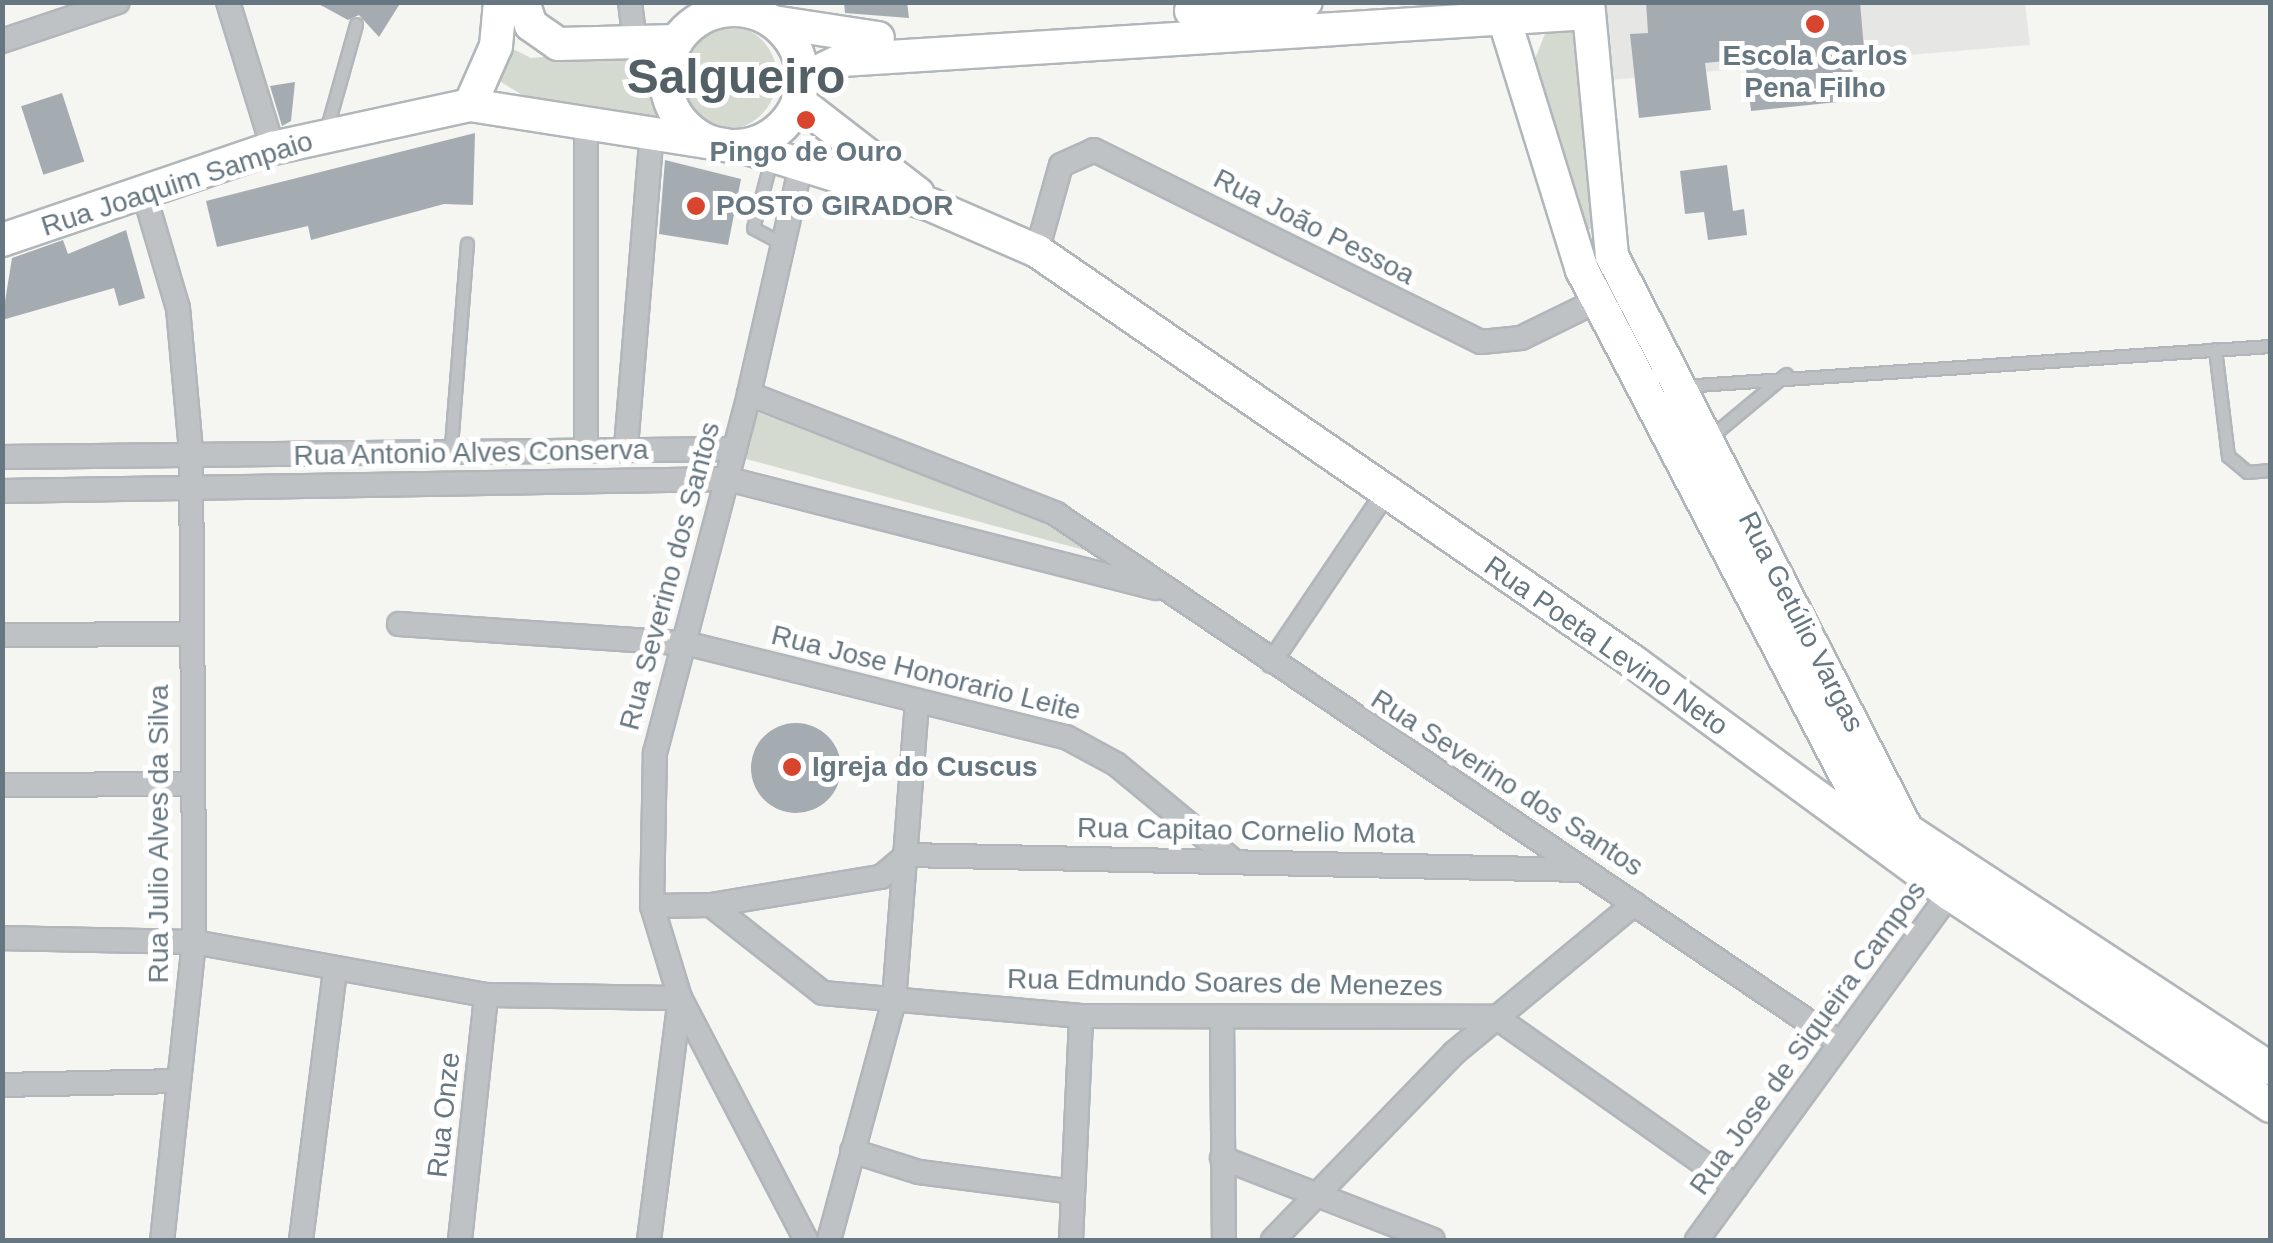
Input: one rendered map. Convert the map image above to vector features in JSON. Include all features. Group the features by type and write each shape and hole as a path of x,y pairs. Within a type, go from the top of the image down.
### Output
{"main road":[{"path":"470,106 496,46 500,2"},
{"path":"524,2 538,34 558,44 677,41"},
{"path":"801,90 842,60 1016,38 1320,10 1501,13 1588,8"},
{"name":"Rua Getúlio Vargas","path":"1588,8 1613,292"},
{"path":"763,12 800,57 801,90 787,122 761,154 702,138 672,106 667,72 677,41 712,14 763,12 856,40 1016,38"},
{"name":"Rua Getúlio Vargas","path":"1501,13 1563,228 1613,292 1666,391 1882,845"},
{"path":"496,46 525,110"},
{"name":"Rua Poeta Levino Neto","path":"801,90 932,204"},
{"name":"Rua Joaquim Sampaio","path":"2,240 273,148 470,106 586,120 761,154"},
{"name":"Rua Poeta Levino Neto","path":"761,154 932,204 1037,252 1882,845 1958,882 2270,1106"},
{"name":"Rua Getúlio Vargas","path":"1693,446 1908,830 1958,882 2270,1068"}],"street":[{"path":"2,42 118,2"},
{"path":"228,2 273,148"},
{"path":"630,2 635,40"},
{"path":"586,120 586,447"},
{"path":"626,448 652,132"},
{"name":"Rua João Pessoa","path":"1037,252 1061,165 1094,150 1471,339 1521,338 1613,292"},
{"path":"749,394 784,244 761,154"},
{"name":"Rua Julio Alves da Silva","path":"143,190 178,308 191,451 189,784 194,942 162,1240"},
{"name":"Rua Severino dos Santos","path":"680,998 652,906 655,753 689,644 749,394 1056,514 1270,663 1837,1041"},
{"path":"2,457 451,446 734,450"},
{"name":"Rua Antonio Alves Conserva","path":"2,491 728,480 1168,590"},
{"path":"1270,663 1385,494"},
{"name":"Rua Jose Honorario Leite","path":"399,624 689,644 1090,746 1230,858"},
{"path":"2,636 189,634"},
{"path":"829,1240 894,1001 917,704"},
{"path":"2,785 189,784"},
{"path":"652,906 711,906 880,876 906,855"},
{"name":"Rua Capitao Cornelio Mota","path":"906,855 1230,858 1585,870"},
{"name":"Rua Jose de Siqueira Campos","path":"1697,1240 1837,1041 1958,882"},
{"path":"1273,1240 1496,1017 1634,904"},
{"name":"Rua Edmundo Soares de Menezes","path":"711,906 824,993 1080,1016 1496,1017"},
{"path":"2,938 194,942 335,972 486,996 680,998"},
{"path":"301,1240 335,972"},
{"name":"Rua Onze","path":"460,1240 486,996"},
{"path":"649,1240 680,998"},
{"path":"680,998 806,1240"},
{"path":"1071,1240 1080,1016"},
{"path":"1496,1017 1736,1186"},
{"path":"1222,1018 1224,1240"},
{"path":"2,1085 179,1082"},
{"path":"852,1152 919,1172 1073,1192"},
{"path":"1222,1158 1433,1240"}],"lane":[{"path":"324,137 356,24"},
{"path":"761,154 753,228 784,244"},
{"path":"451,446 468,244"},
{"path":"1666,391 1786,374 2270,346"},
{"path":"2216,349 2228,456 2247,472 2270,470"},
{"path":"1693,446 1786,374"}],"shaded area":[{"name":"Escola Carlos Pena Filho","path":"1601,3 2025,3 2030,45 1607,80"},
{"path":"724,24 744,28 762,39 773,57 777,77 773,97 762,115 744,126 724,130 704,126 686,115 675,97 671,77 675,57 686,39 704,28"},
{"path":"1566,25 1579,35 1598,222 1589,230 1570,213 1535,59 1548,26"},
{"path":"511,48 531,58 634,49 660,123 529,99 501,82 494,62"},
{"path":"754,411 1053,523 1088,551 746,459"}],"building":[{"path":"315,2 401,2 379,37 359,15 348,20"},
{"path":"844,2 907,2 909,18 845,13"},
{"path":"1646,2 1860,2 1864,49 1850,50 1856,100 1751,111 1745,59 1705,63 1711,110 1639,118 1630,34 1648,33"},
{"path":"295,82 291,121 282,126 270,86"},
{"path":"62,93 84,161 43,175 21,106"},
{"path":"475,133 473,205 444,204 311,240 308,226 217,247 206,201"},
{"name":"POSTO GIRADOR","path":"665,160 741,179 728,245 659,234"},
{"path":"1727,165 1733,211 1744,209 1747,235 1708,240 1704,212 1685,214 1680,171"},
{"path":"126,230 145,298 119,306 114,288 2,320 12,258 63,240 68,254"},
{"path":"796,723 813,726 828,736 838,751 838,785 828,800 813,810 796,813 779,810 764,800 754,785 751,768 754,751 764,736 779,726"}],"place":[{"name":"Escola Carlos Pena Filho","path":"1815,24"},
{"name":"Pingo de Ouro","path":"806,120"},
{"name":"POSTO GIRADOR","path":"696,206"},
{"name":"Igreja do Cuscus","path":"792,767"}],"district":[{"name":"Salgueiro","path":"736,77"}]}
